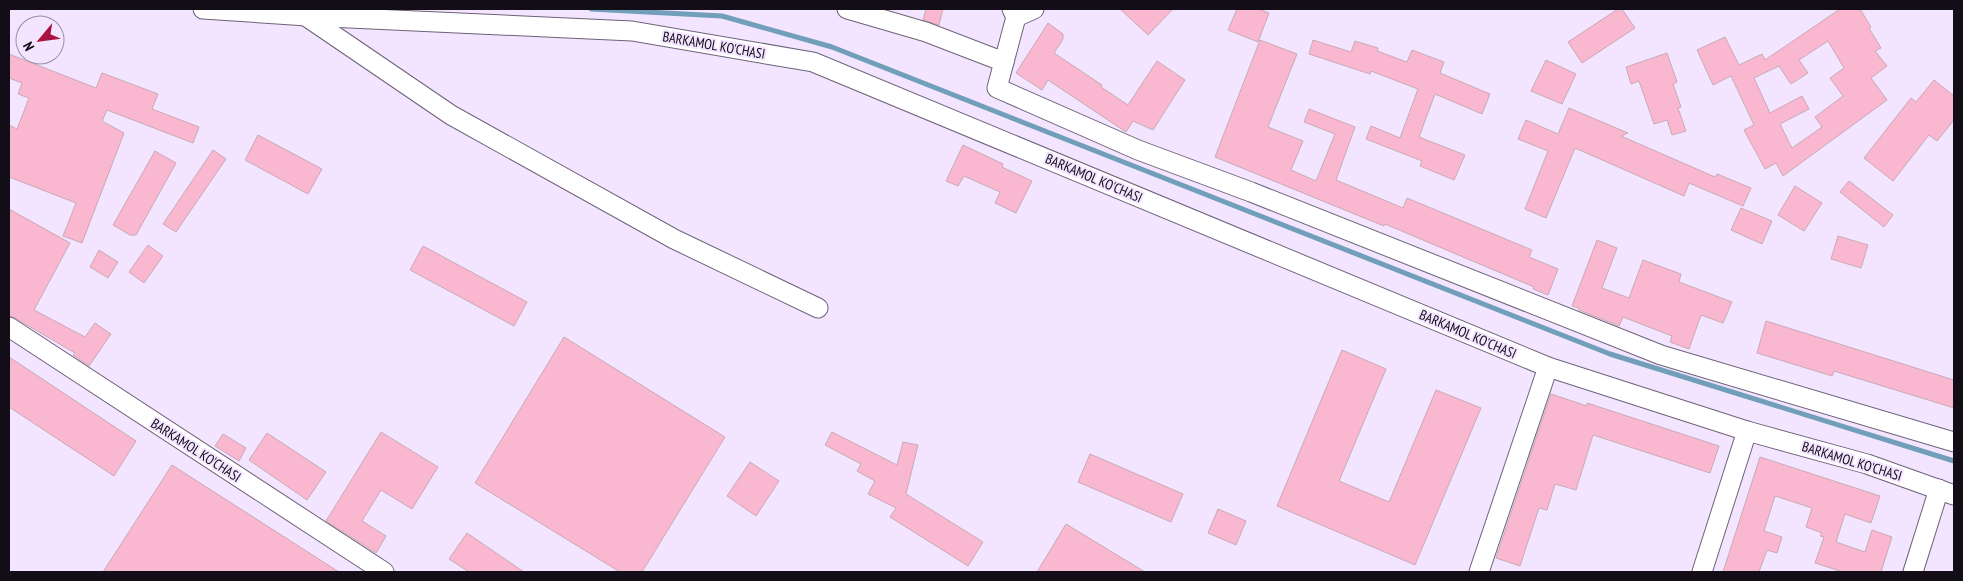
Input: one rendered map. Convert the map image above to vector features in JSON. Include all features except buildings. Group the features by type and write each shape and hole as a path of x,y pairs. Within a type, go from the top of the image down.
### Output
{"street":[{"name":"BARKAMOL KO'CHASI","path":"203,9 307,16 632,31 813,62 1548,367 1746,431 1867,464 1947,492"},
{"path":"847,9 926,32 1004,62"},
{"path":"1034,9 1014,13 997,88 1138,150 1260,195 1661,355 1954,442"},
{"path":"307,16 451,115 674,239 818,308"},
{"name":"BARKAMOL KO'CHASI","path":"9,327 384,572"},
{"path":"1479,572 1548,367"},
{"path":"1702,572 1746,431"},
{"path":"1913,572 1947,492"}],"waterway":[{"path":"591,9 722,16 832,47 1610,354 1954,461"}]}
